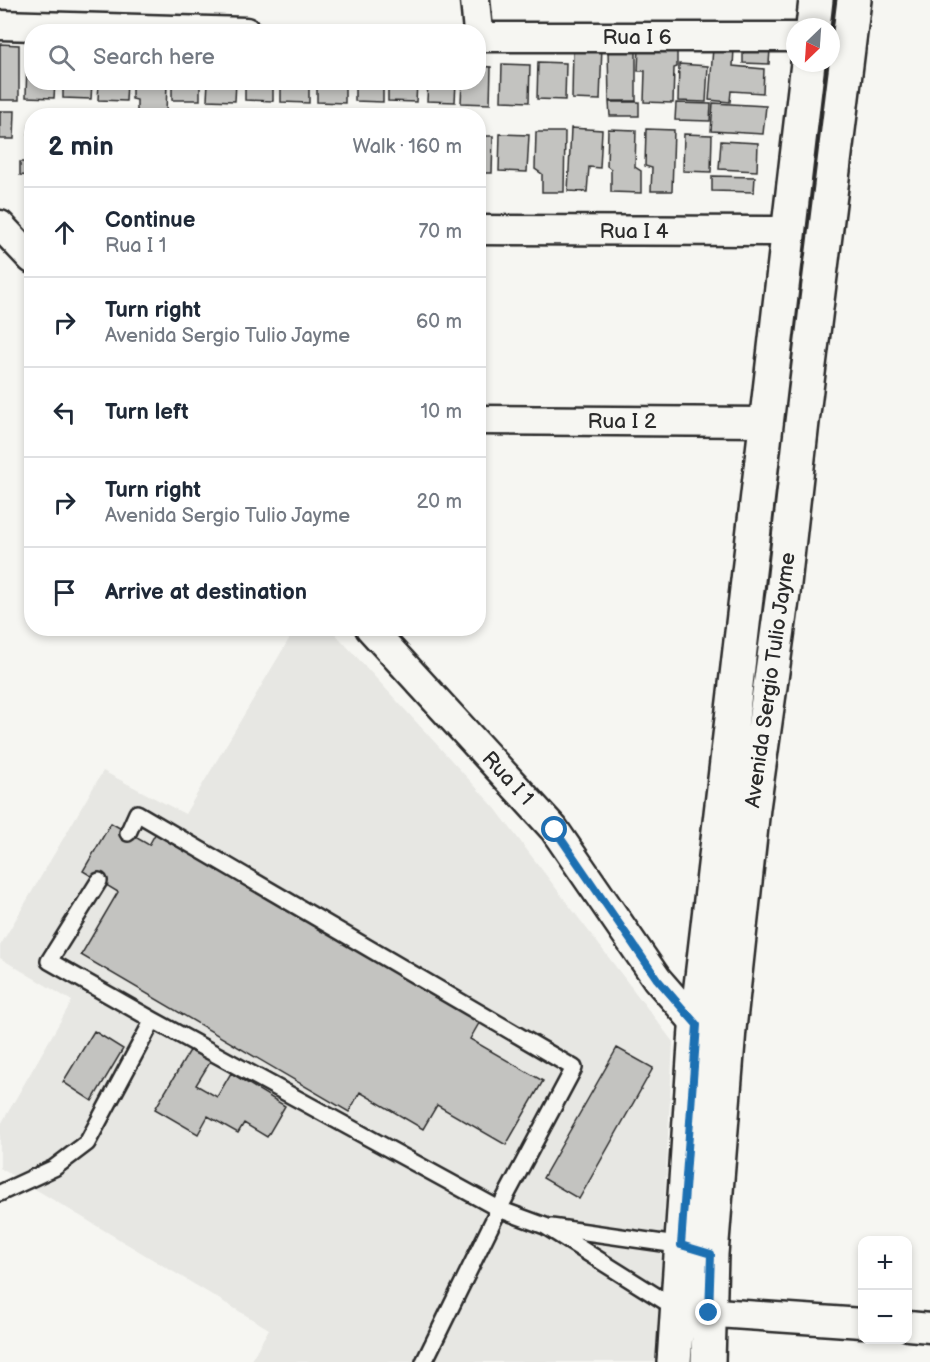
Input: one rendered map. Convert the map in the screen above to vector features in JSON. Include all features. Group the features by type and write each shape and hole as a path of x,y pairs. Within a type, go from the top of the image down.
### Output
{"street":[{"path":"475,0 477,24"},
{"path":"814,18 816,0"},
{"name":"Avenida Sergio Tulio Jayme","path":"674,1362 677,1309 696,1249 729,1029 753,808 783,594 854,0"},
{"path":"0,25 24,26"},
{"name":"Rua I 6","path":"486,35 786,37"},
{"name":"Avenida Sergio Tulio Jayme","path":"708,1362 709,1313 696,1249 697,1025 807,72"},
{"path":"1,226 24,227"},
{"path":"1,226 24,250"},
{"name":"Rua I 4","path":"486,230 789,231"},
{"name":"Rua I 2","path":"486,420 766,422"},
{"name":"Rua I 1","path":"377,636 555,830 657,979 697,1025"},
{"path":"677,1309 858,1323"},
{"path":"912,1326 930,1328"}],"lane":[{"path":"128,833 137,813 574,1068 499,1209 424,1362"},
{"path":"99,881 49,961 499,1209 545,1226 696,1249"},
{"path":"0,1193 54,1168 87,1143 153,1020"},
{"path":"545,1226 677,1309"}],"shaded area":[{"path":"291,636 337,636 495,808 673,1042 656,1362 250,1362 269,1329 0,1168 0,1126 72,1001 0,958 0,946 103,771 185,814"}],"building":[{"path":"0,44 19,45 19,100 0,100"},
{"path":"573,45 602,46 600,100 572,99"},
{"path":"639,45 677,46 673,103 644,102 645,71 638,71"},
{"path":"608,47 636,47 636,101 609,101"},
{"path":"713,48 734,49 733,66 764,69 763,93 731,91 730,102 709,100"},
{"path":"743,48 770,49 769,64 743,63"},
{"path":"538,62 566,63 565,100 537,99"},
{"path":"502,64 530,65 529,102 501,101"},
{"path":"679,64 708,66 706,102 678,101"},
{"path":"486,67 491,67 490,104 461,103 462,90 486,90"},
{"path":"26,90 54,90 54,98 26,97"},
{"path":"63,90 92,90 91,99 63,98"},
{"path":"99,90 127,90 126,101 98,100"},
{"path":"132,90 167,90 166,108 137,108 137,100 132,99"},
{"path":"172,90 200,90 200,100 172,100"},
{"path":"208,90 236,90 235,101 207,100"},
{"path":"245,90 273,90 273,101 245,100"},
{"path":"281,90 309,90 309,103 281,102"},
{"path":"317,90 345,90 345,103 317,102"},
{"path":"355,90 383,90 383,102 355,101"},
{"path":"388,90 417,90 416,102 388,101"},
{"path":"428,90 456,90 455,102 427,101"},
{"path":"609,102 639,102 639,116 610,116"},
{"path":"676,103 711,104 710,121 675,120"},
{"path":"713,103 766,106 763,134 711,131"},
{"path":"0,111 15,111 14,139 0,139"},
{"path":"571,128 602,130 600,168 589,167 587,192 568,191"},
{"path":"608,129 636,130 635,167 641,171 641,193 611,192 611,169 607,166"},
{"path":"646,129 674,130 672,191 651,191 652,168 645,166"},
{"path":"536,132 565,132 564,192 542,192 542,174 535,169"},
{"path":"500,134 529,135 527,172 499,171"},
{"path":"684,134 712,135 711,172 683,171"},
{"path":"486,136 493,136 492,173 486,173"},
{"path":"721,141 758,143 757,171 719,169"},
{"path":"20,162 24,162 24,175 20,175"},
{"path":"712,176 755,177 754,192 712,191"},
{"path":"111,823 149,845 158,829 482,1018 470,1039 543,1081 506,1145 437,1105 423,1129 360,1092 349,1112 81,955 118,892 83,871"},
{"path":"94,1031 123,1049 92,1101 63,1082"},
{"path":"192,1047 212,1059 196,1085 217,1097 231,1073 285,1106 267,1137 244,1123 238,1133 208,1116 198,1134 155,1109"},
{"path":"617,1048 653,1068 579,1199 543,1178"}],"route":[{"path":"555,830 657,979 697,1025 681,1245 711,1254 709,1313"}]}
